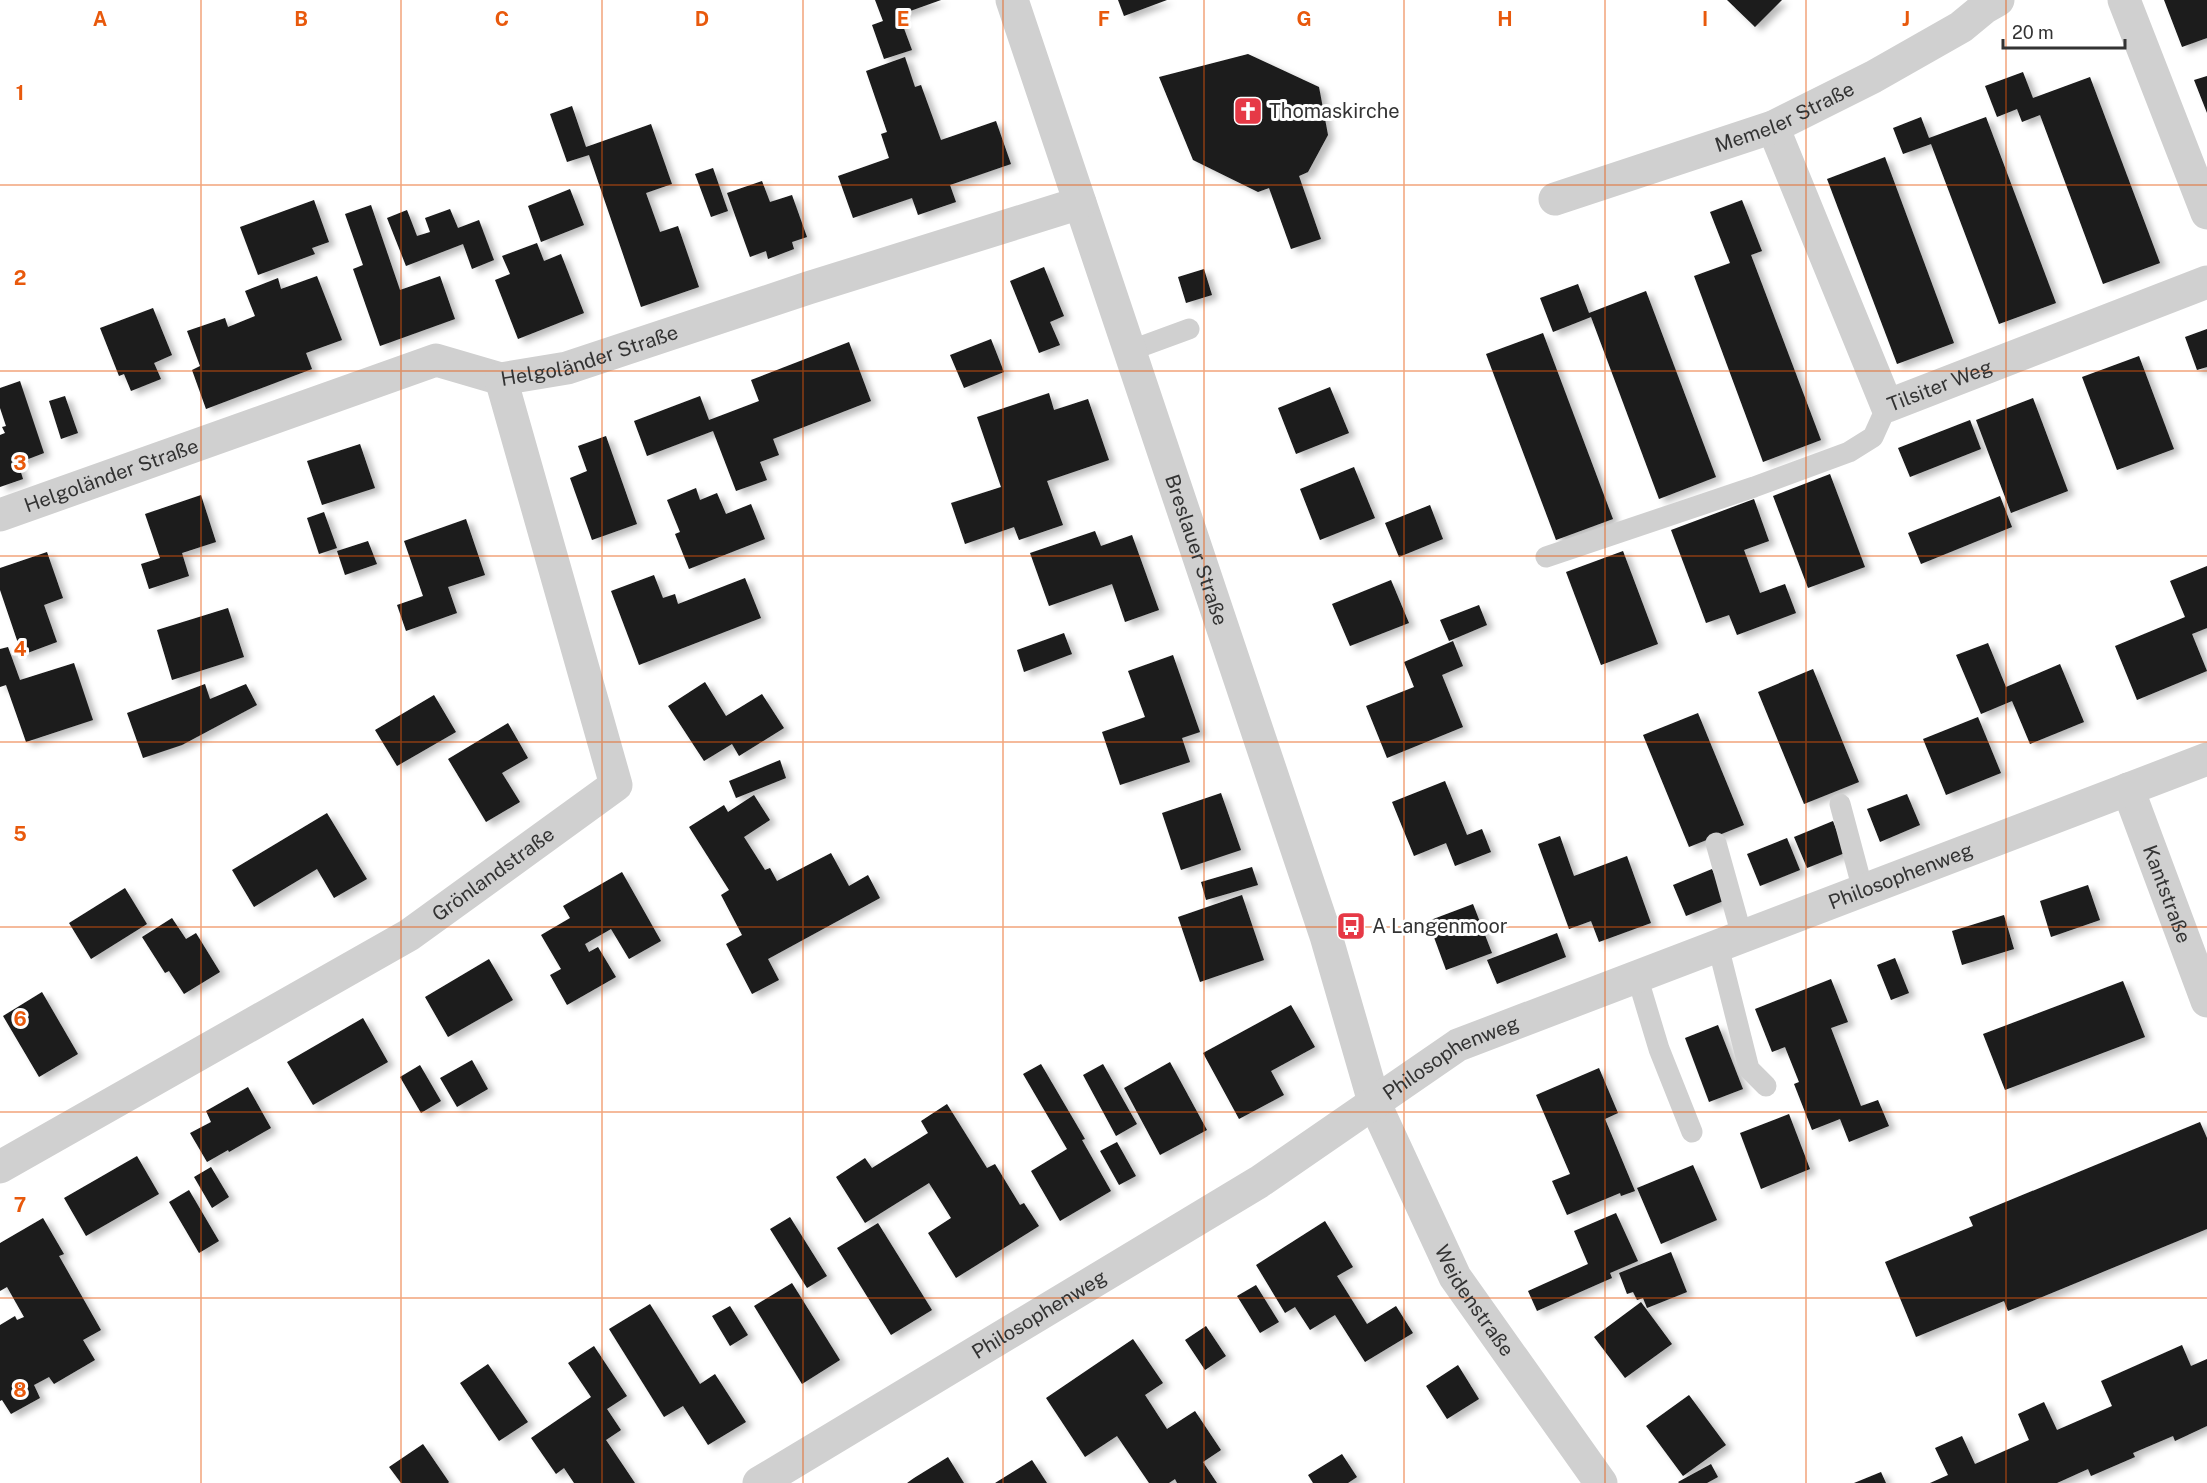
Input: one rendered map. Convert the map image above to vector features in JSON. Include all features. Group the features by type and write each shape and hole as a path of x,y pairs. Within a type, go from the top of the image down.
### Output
{"street":[{"name":"Breslauer Straße","path":"1012,0 1326,936 1374,1102"},
{"name":"Memeler Straße","path":"1555,199 1773,127 1961,27 1998,0"},
{"path":"2124,0 2207,213"},
{"name":"Tilsiter Weg","path":"1773,127 1887,406 2207,282"},
{"name":"Helgoländer Straße","path":"0,514 436,360 501,379 567,368 808,288 1080,203"},
{"name":"Grönlandstraße","path":"0,1167 409,935 616,785 501,379"},
{"name":"Philosophenweg","path":"759,1483 1259,1182 1458,1045 2207,759"},
{"name":"Kantstraße","path":"2128,789 2207,1001"},
{"name":"Weidenstraße","path":"1374,1102 1455,1277 1601,1483"}],"lane":[{"path":"1129,351 1189,329"},
{"path":"1546,557 1754,488 1849,452 1873,437 1887,406"},
{"path":"1840,804 1863,890"},
{"path":"1716,843 1749,1069 1766,1086"},
{"path":"1637,976 1659,1048 1692,1132"}],"building":[{"path":"875,0 941,0 899,15 912,50 884,59 872,25 883,21"},
{"path":"1118,0 1167,0 1124,16"},
{"path":"1727,0 1782,0 1755,27"},
{"path":"2164,0 2207,0 2207,38 2182,47"},
{"name":"Thomaskirche","path":"1248,54 1319,87 1328,135 1308,172 1299,176 1321,239 1291,249 1269,188 1258,192 1193,160 1159,77"},
{"path":"905,57 915,87 921,85 941,140 996,121 1011,164 950,185 956,202 918,215 912,198 853,218 838,176 889,158 881,134 887,132 866,71"},
{"path":"2023,72 2033,98 2090,77 2160,263 2103,284 2040,115 2022,122 2017,109 1997,117 1985,86"},
{"path":"2207,76 2207,113 2194,80"},
{"path":"572,106 586,147 651,124 672,184 646,193 660,232 678,226 699,287 641,307 589,155 567,162 550,114"},
{"path":"1921,117 1929,138 1986,117 2056,303 1999,324 1931,144 1903,154 1893,128"},
{"path":"1885,157 1954,343 1897,364 1827,179"},
{"path":"713,168 728,211 711,217 695,174"},
{"path":"762,181 770,202 792,195 807,237 792,242 794,249 768,259 766,251 750,257 727,193"},
{"path":"570,189 584,225 541,242 528,206"},
{"path":"314,200 329,242 312,248 315,254 258,275 240,227"},
{"path":"1742,200 1762,251 1751,255 1821,440 1763,462 1694,276 1730,263 1710,212"},
{"path":"371,205 400,290 440,276 455,319 380,346 353,269 363,265 345,214"},
{"path":"450,209 458,228 479,220 494,260 472,269 463,244 406,266 387,218 407,210 417,236 430,232 425,218"},
{"path":"537,243 544,261 561,254 584,313 518,339 495,280 510,274 502,256"},
{"path":"1044,267 1064,316 1050,322 1060,345 1039,353 1010,281"},
{"path":"1204,269 1212,295 1186,303 1178,277"},
{"path":"317,276 342,340 306,353 312,369 206,409 192,370 200,366 187,331 225,318 228,327 255,316 245,291 278,278 281,289"},
{"path":"1578,284 1589,313 1646,291 1716,477 1659,499 1591,317 1553,332 1540,298"},
{"path":"153,308 172,355 154,363 161,379 131,391 124,374 119,376 100,328"},
{"path":"2207,329 2207,367 2197,370 2185,337"},
{"path":"1543,333 1613,519 1556,540 1486,354"},
{"path":"991,339 1004,372 964,388 950,355"},
{"path":"849,342 871,401 773,439 779,455 760,462 767,480 736,491 713,431 647,456 634,421 700,396 709,420 759,401 751,380"},
{"path":"2139,356 2174,449 2117,470 2082,377"},
{"path":"20,381 44,453 18,463 23,479 0,487 0,435 5,433 2,427 6,426 0,408 0,388"},
{"path":"1330,387 1349,433 1296,454 1278,408"},
{"path":"1049,393 1054,410 1088,399 1109,460 1047,481 1063,525 1019,540 1014,527 965,544 951,503 1001,487 977,417"},
{"path":"65,396 78,433 61,439 49,401"},
{"path":"2033,398 2068,491 2011,513 1976,420"},
{"path":"1970,420 1981,449 1910,477 1898,448"},
{"path":"606,436 637,524 592,540 570,478 587,471 578,446"},
{"path":"360,444 375,488 322,505 307,461"},
{"path":"1354,467 1375,518 1320,540 1300,489"},
{"path":"1830,474 1865,567 1808,588 1773,496"},
{"path":"696,488 700,500 717,493 726,514 751,504 765,539 689,569 675,534 680,532 667,500"},
{"path":"201,495 216,542 182,553 189,576 149,589 141,564 160,558 145,514"},
{"path":"2000,496 2012,527 1921,564 1908,533"},
{"path":"1754,499 1769,541 1744,550 1760,593 1785,584 1796,613 1737,635 1729,615 1706,623 1671,530"},
{"path":"1430,505 1443,539 1399,557 1385,523"},
{"path":"324,512 337,548 319,554 307,518"},
{"path":"466,519 485,575 448,587 457,613 406,631 397,605 423,596 404,541"},
{"path":"1095,531 1101,546 1132,535 1159,610 1125,622 1112,584 1049,606 1030,553"},
{"path":"368,541 377,564 345,575 337,551"},
{"path":"1623,551 1658,644 1601,665 1566,572"},
{"path":"47,552 63,598 44,605 57,642 22,655 0,590 0,568"},
{"path":"2207,566 2207,628 2192,634 2207,671 2137,700 2115,646 2185,617 2170,581"},
{"path":"654,575 663,598 675,594 678,604 745,578 761,618 639,665 611,591"},
{"path":"1391,580 1409,623 1350,646 1332,604"},
{"path":"1479,605 1487,625 1449,641 1440,620"},
{"path":"228,608 244,657 172,680 157,630"},
{"path":"1064,633 1072,654 1024,672 1017,650"},
{"path":"1453,641 1463,666 1442,675 1463,727 1387,758 1366,706 1414,687 1404,662"},
{"path":"1988,643 2006,687 2060,664 2084,722 2030,744 2012,701 1981,714 1956,655"},
{"path":"8,647 20,680 74,663 93,720 26,742 6,685 0,687 0,649"},
{"path":"1173,655 1200,732 1182,738 1190,762 1120,785 1102,732 1145,717 1128,671"},
{"path":"1813,669 1859,782 1804,804 1758,692"},
{"path":"705,682 726,716 762,694 784,728 739,756 732,744 704,761 668,706"},
{"path":"205,684 210,699 246,684 257,705 182,745 143,758 127,713"},
{"path":"434,695 456,732 397,766 375,730"},
{"path":"1698,713 1744,825 1689,847 1643,735"},
{"path":"1978,717 2001,773 1946,795 1923,739"},
{"path":"508,723 528,758 502,773 520,802 486,822 448,759"},
{"path":"780,760 786,778 736,798 729,781"},
{"path":"1445,781 1467,835 1482,829 1491,852 1455,866 1446,843 1414,856 1392,802"},
{"path":"1221,793 1241,850 1181,870 1162,813"},
{"path":"1907,794 1920,825 1880,842 1867,809"},
{"path":"754,795 770,820 744,837 765,870 770,868 777,881 831,853 849,886 868,875 880,898 768,959 779,980 752,994 726,944 742,935 721,895 729,890 689,827 724,805 728,812"},
{"path":"327,813 367,879 334,898 317,869 254,907 232,870"},
{"path":"1833,821 1845,853 1807,868 1794,837"},
{"path":"1560,836 1574,876 1627,856 1651,923 1599,942 1591,921 1569,929 1538,844"},
{"path":"1787,838 1800,870 1760,886 1747,854"},
{"path":"1252,867 1258,885 1206,900 1201,882"},
{"path":"1712,869 1726,900 1686,916 1673,885"},
{"path":"622,872 661,941 629,959 611,929 585,944 589,952 598,947 616,977 567,1005 550,975 561,969 541,935 570,918 563,906"},
{"path":"2088,885 2100,920 2051,937 2040,901"},
{"path":"125,888 147,924 91,959 69,923"},
{"path":"1242,895 1264,960 1200,982 1178,917"},
{"path":"1473,904 1492,953 1446,970 1428,921"},
{"path":"2004,915 2014,949 1962,965 1952,931"},
{"path":"172,918 186,939 196,933 220,972 184,994 169,971 165,973 142,937"},
{"path":"1557,933 1566,957 1497,984 1487,960"},
{"path":"1895,958 1909,993 1891,1000 1877,965"},
{"path":"489,959 513,1000 448,1037 425,997"},
{"path":"1831,979 1848,1022 1831,1028 1861,1106 1878,1100 1889,1126 1849,1142 1840,1119 1812,1130 1794,1084 1799,1082 1785,1047 1772,1052 1755,1009"},
{"path":"2123,981 2145,1037 2005,1090 1983,1034"},
{"path":"42,992 78,1054 39,1077 3,1016"},
{"path":"1291,1005 1315,1047 1271,1071 1284,1095 1239,1119 1203,1053"},
{"path":"363,1018 388,1062 313,1105 287,1062"},
{"path":"1718,1025 1743,1089 1709,1102 1685,1038"},
{"path":"472,1060 488,1089 457,1107 440,1078"},
{"path":"1170,1062 1207,1130 1160,1155 1124,1088"},
{"path":"1041,1064 1085,1139 1082,1140 1111,1191 1060,1221 1031,1171 1067,1149 1023,1074"},
{"path":"1103,1064 1137,1124 1116,1136 1083,1075"},
{"path":"420,1065 441,1101 421,1113 400,1077"},
{"path":"1599,1068 1618,1113 1605,1119 1635,1191 1621,1196 1620,1193 1567,1215 1552,1181 1570,1174 1536,1095"},
{"path":"248,1087 271,1128 207,1162 190,1133 211,1122 206,1111"},
{"path":"947,1104 987,1168 995,1164 1020,1205 1024,1203 1039,1226 956,1278 928,1233 951,1218 929,1183 865,1223 836,1177 865,1158 872,1168 928,1133 921,1121"},
{"path":"1789,1114 1810,1169 1761,1189 1740,1133"},
{"path":"2200,1122 2207,1138 2207,1229 2008,1311 2004,1301 1916,1337 1885,1262 1973,1226 1969,1217"},
{"path":"1117,1142 1136,1176 1119,1185 1100,1151"},
{"path":"137,1156 159,1194 86,1236 64,1198"},
{"path":"1693,1165 1717,1220 1661,1244 1637,1188"},
{"path":"211,1167 229,1197 212,1208 194,1177"},
{"path":"189,1190 219,1241 199,1253 169,1202"},
{"path":"1616,1213 1638,1261 1610,1273 1612,1278 1537,1311 1528,1291 1588,1264 1574,1231"},
{"path":"790,1217 827,1276 807,1288 770,1229"},
{"path":"43,1218 64,1254 59,1256 101,1330 83,1340 95,1360 54,1384 49,1377 34,1385 40,1398 11,1414 2,1400 0,1401 0,1325 15,1316 17,1320 24,1317 7,1287 0,1291 0,1243"},
{"path":"1325,1221 1353,1267 1337,1276 1367,1324 1396,1306 1413,1333 1365,1362 1335,1315 1310,1330 1295,1307 1285,1313 1256,1265"},
{"path":"878,1223 932,1310 891,1335 837,1248"},
{"path":"1671,1252 1687,1292 1647,1308 1643,1298 1637,1300 1633,1292 1627,1294 1619,1273"},
{"path":"792,1283 840,1360 802,1384 754,1306"},
{"path":"1256,1285 1279,1322 1260,1333 1237,1296"},
{"path":"1641,1302 1672,1344 1625,1378 1594,1337"},
{"path":"650,1304 700,1384 715,1374 746,1422 708,1445 683,1406 664,1417 609,1329"},
{"path":"730,1306 748,1335 730,1346 712,1316"},
{"path":"1206,1326 1226,1356 1205,1370 1185,1340"},
{"path":"1133,1339 1163,1383 1145,1395 1167,1429 1195,1411 1221,1450 1203,1462 1217,1483 1177,1483 1175,1479 1169,1483 1149,1483 1117,1436 1085,1457 1046,1398"},
{"path":"2182,1345 2191,1366 2207,1359 2207,1426 2175,1441 2173,1436 2133,1453 2135,1457 2091,1476 2088,1469 2057,1483 1930,1483 1948,1475 1935,1448 1962,1436 1975,1464 2029,1440 2018,1414 2044,1402 2057,1430 2112,1406 2101,1381"},
{"path":"594,1346 627,1396 607,1409 621,1430 606,1440 635,1483 574,1483 564,1468 556,1474 531,1438 591,1397 568,1363"},
{"path":"488,1364 528,1422 499,1441 460,1383"},
{"path":"1458,1365 1479,1399 1447,1419 1426,1386"},
{"path":"1689,1395 1726,1445 1683,1476 1646,1426"},
{"path":"423,1444 448,1483 401,1483 389,1467"},
{"path":"1342,1454 1357,1477 1348,1483 1313,1483 1308,1475"},
{"path":"948,1457 964,1483 907,1483 914,1478"},
{"path":"1032,1460 1047,1483 995,1483"},
{"path":"1711,1464 1718,1477 1707,1483 1678,1482"},
{"path":"1881,1472 1886,1483 1854,1483"}],"place":[{"name":"Thomaskirche","path":"1248,111"},
{"name":"A Langenmoor","path":"1351,926"}]}
